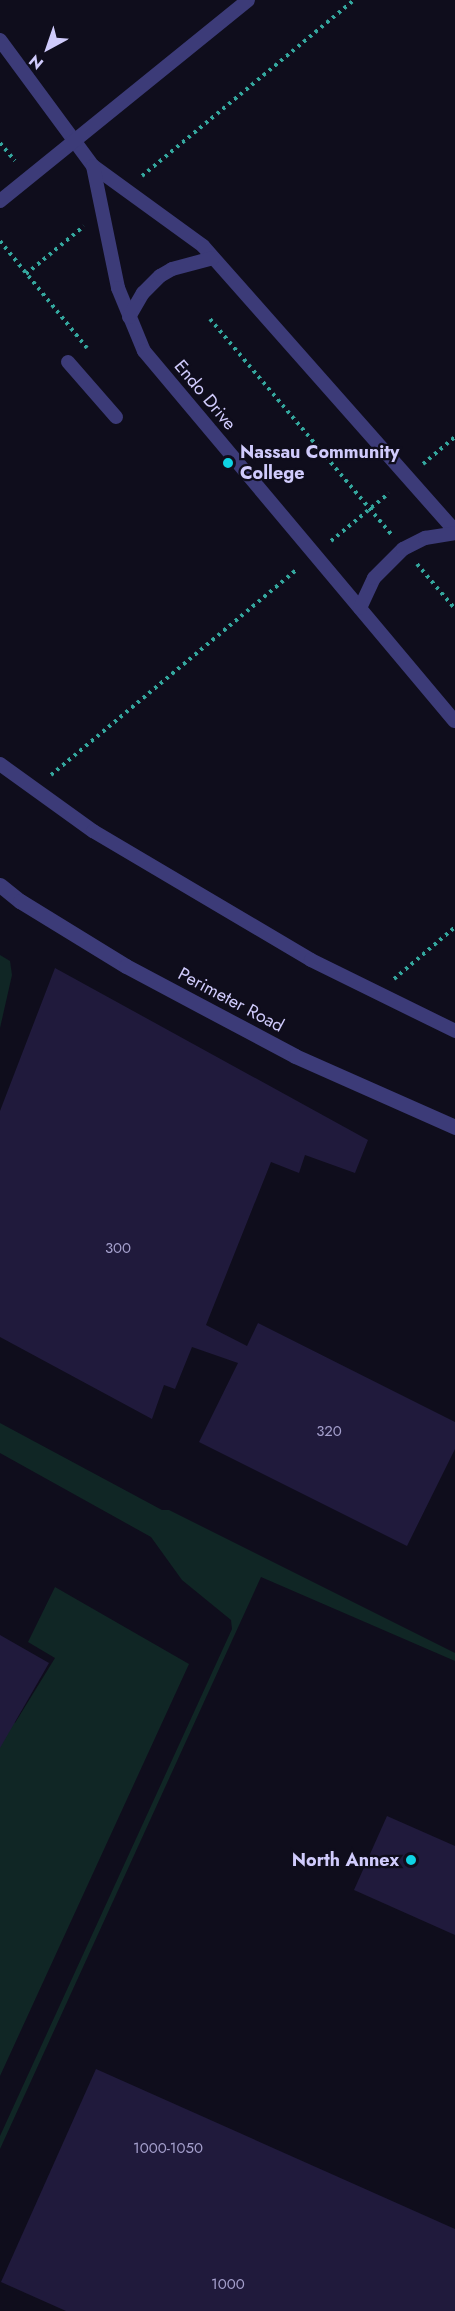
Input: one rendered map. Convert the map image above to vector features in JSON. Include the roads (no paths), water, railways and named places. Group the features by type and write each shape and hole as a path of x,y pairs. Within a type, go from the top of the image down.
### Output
{"street":[{"name":"Perimeter Road","path":"0,885 20,901 126,966 295,1056 455,1127"}],"lane":[{"path":"0,201 248,0"},
{"name":"Endo Drive","path":"2,46 93,166 203,246 455,532"},
{"name":"Endo Drive","path":"93,166 118,288 144,351 455,721"},
{"path":"129,317 143,293 159,276 172,269 213,258"},
{"path":"68,362 116,417"},
{"path":"360,608 374,578 403,549 425,538 455,532"},
{"path":"0,764 93,831 312,960 455,1031"}],"place":[{"name":"Nassau Community College","path":"228,463"},
{"name":"North Annex","path":"411,1860"}]}
